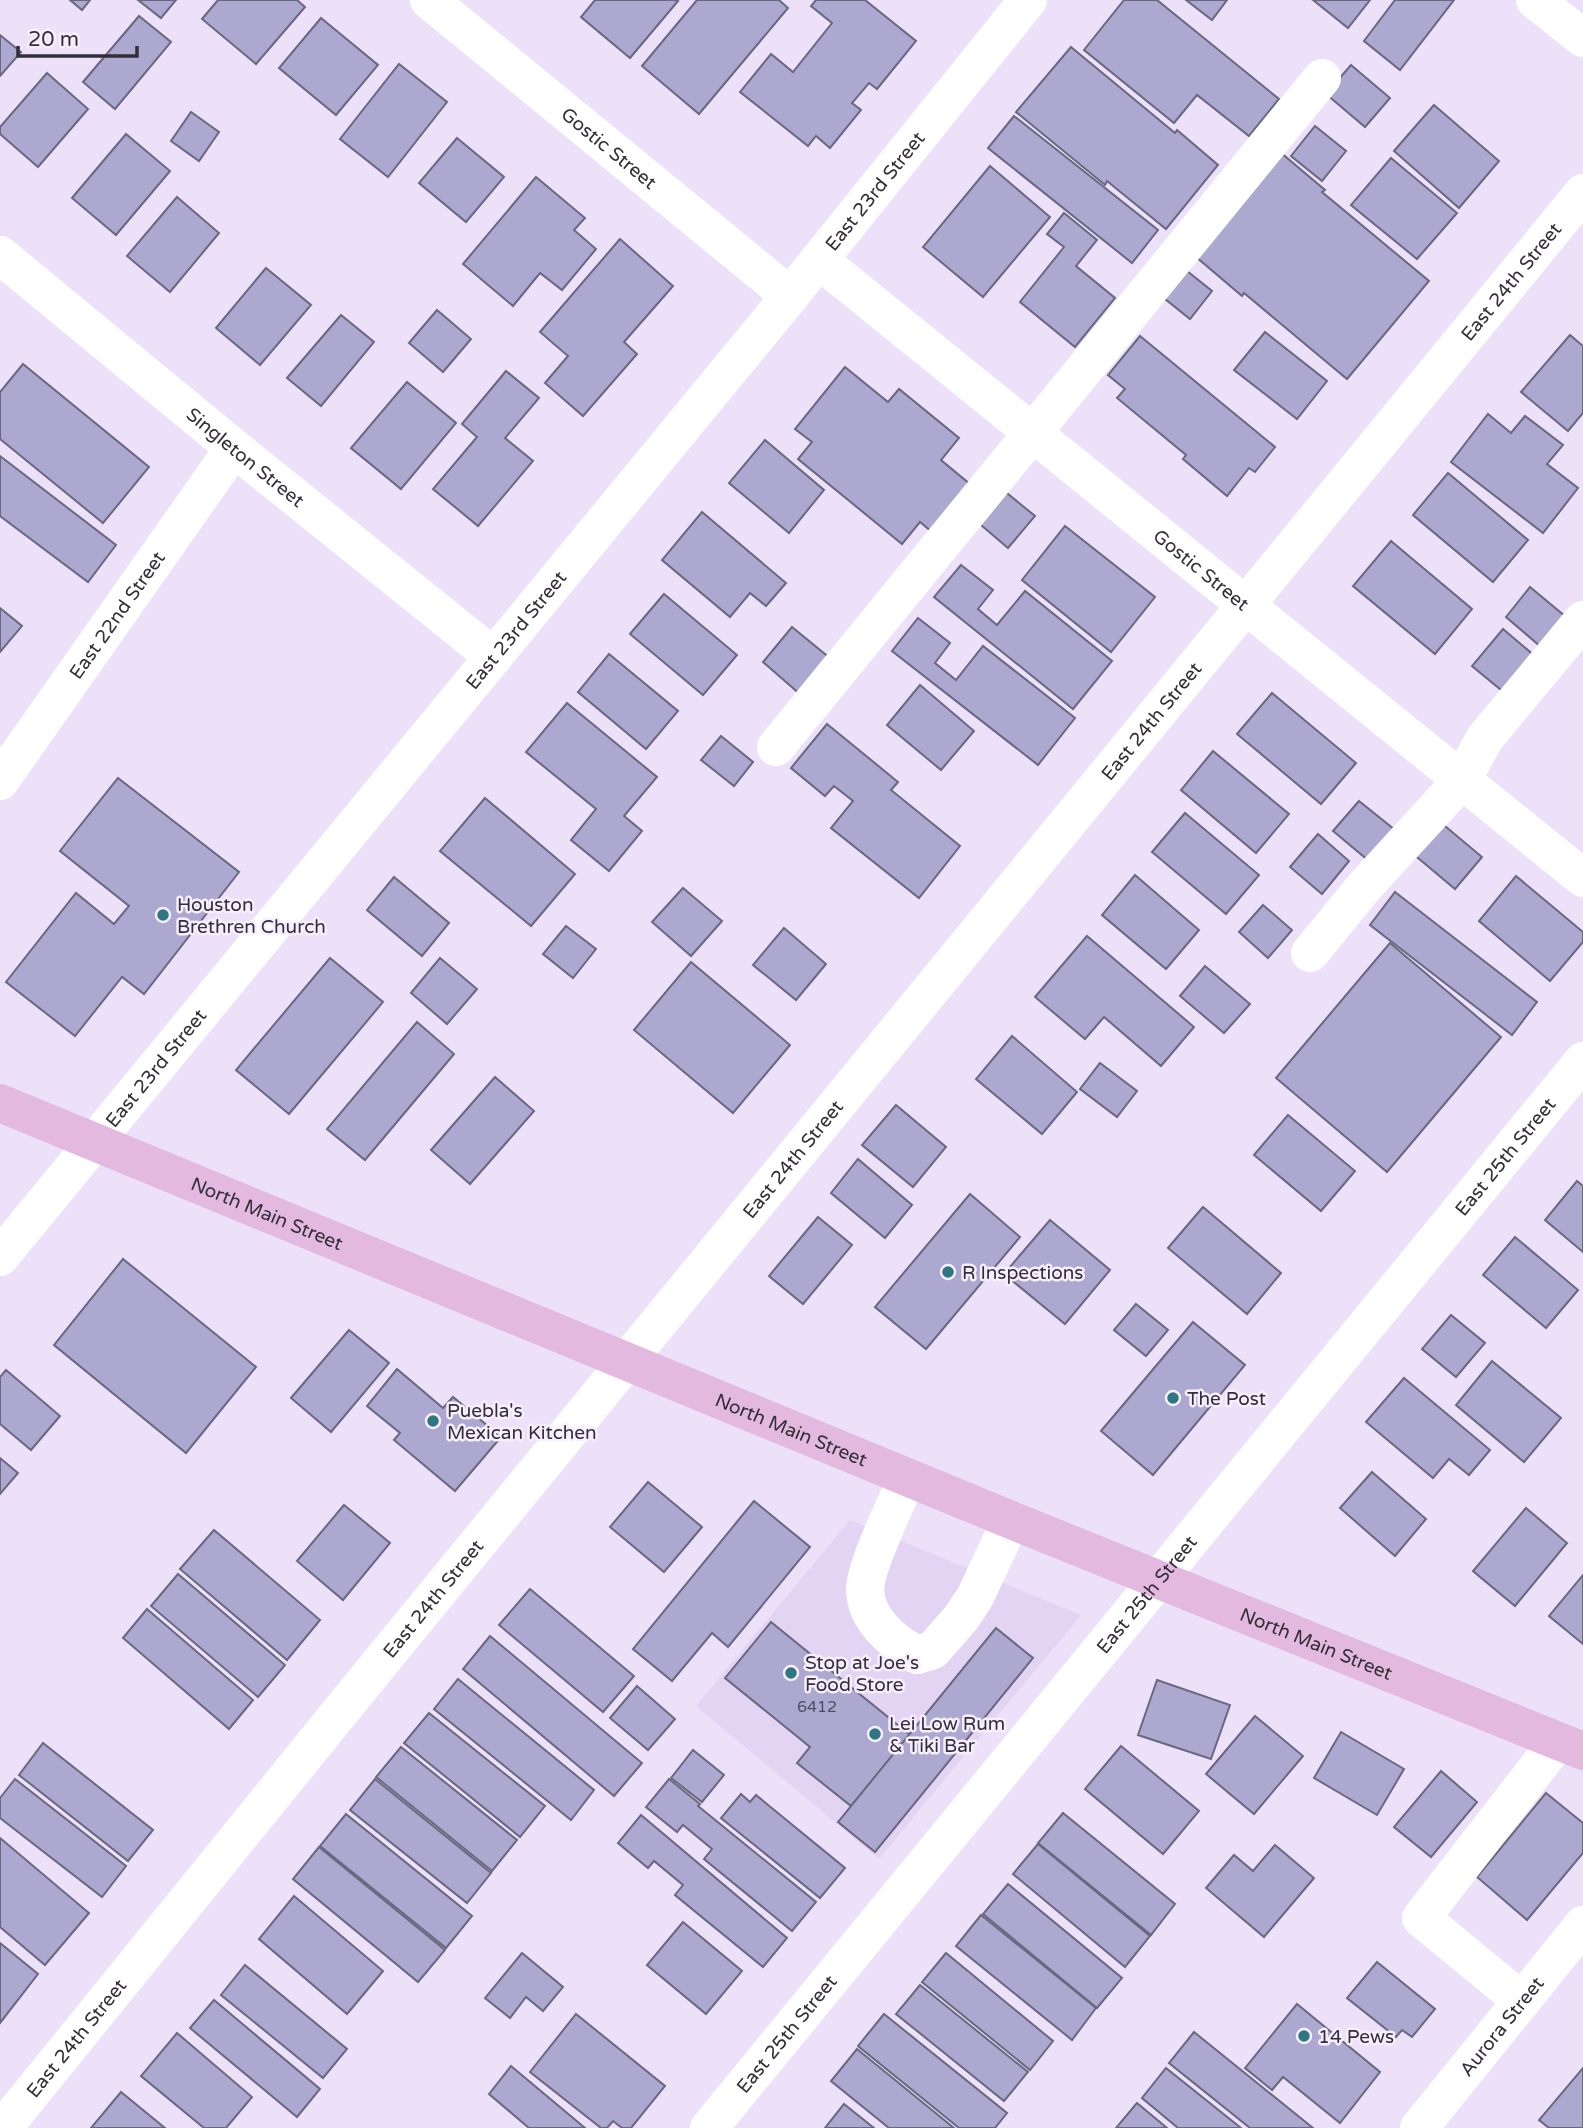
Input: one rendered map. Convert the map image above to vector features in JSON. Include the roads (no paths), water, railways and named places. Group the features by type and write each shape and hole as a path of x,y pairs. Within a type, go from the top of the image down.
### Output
{"main road":[{"name":"North Main Street","path":"0,1103 907,1478 1571,1746"}],"street":[{"name":"Gostic Street","path":"429,0 790,296"},
{"name":"East 23rd Street","path":"0,1257 790,296 1028,0"},
{"path":"1535,0 1583,38"},
{"path":"776,747 1322,78"},
{"name":"East 24th Street","path":"3,2128 626,1362 1583,194"},
{"name":"Singleton Street","path":"0,255 494,657"},
{"name":"Gostic Street","path":"819,260 1583,878"},
{"name":"East 22nd Street","path":"0,781 234,448"},
{"path":"1310,953 1364,887 1462,779 1485,738 1583,620"},
{"name":"East 25th Street","path":"709,2128 1583,1061"},
{"path":"907,1478 868,1572 865,1590 870,1611 881,1627 897,1645 917,1655 933,1650 961,1618 975,1597 1011,1520"},
{"path":"1522,2001 1421,1918 1571,1746"},
{"name":"Aurora Street","path":"1419,2128 1583,1925"}],"place":[{"name":"Houston Brethren Church","path":"163,915"},
{"name":"R Inspections","path":"948,1272"},
{"name":"The Post","path":"1173,1398"},
{"name":"Puebla's Mexican Kitchen","path":"433,1421"},
{"name":"Stop at Joe's Food Store","path":"791,1673"},
{"name":"Lei Low Rum & Tiki Bar","path":"875,1734"},
{"name":"14 Pews","path":"1304,2036"}]}
